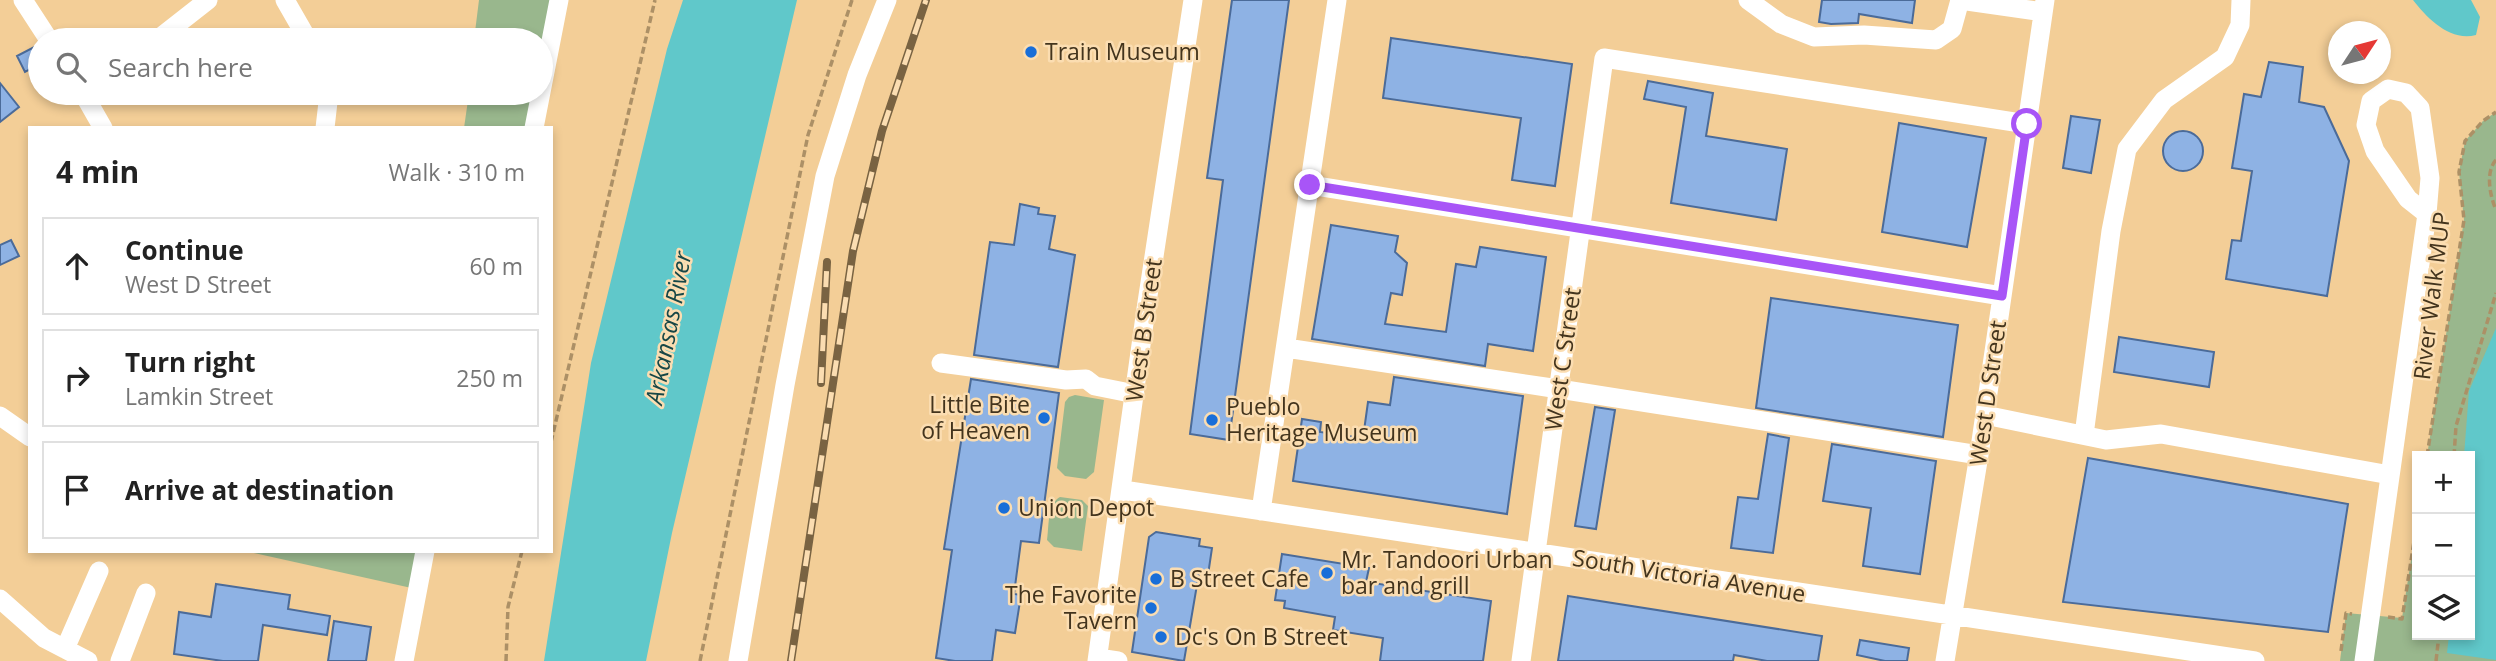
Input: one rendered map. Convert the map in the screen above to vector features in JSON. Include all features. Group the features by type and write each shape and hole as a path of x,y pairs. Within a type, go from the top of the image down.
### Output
{"street":[{"path":"23,0 41,28"},
{"path":"172,28 208,0"},
{"path":"285,0 301,28"},
{"path":"553,31 559,0"},
{"path":"738,661 785,385 825,176 858,75 887,0"},
{"name":"West B Street","path":"1097,660 1193,0"},
{"path":"1261,511 1337,0"},
{"path":"1748,0 1781,24 1814,37 1864,35 1936,40 1952,29 1959,0 2044,6"},
{"path":"2084,435 2111,231 2127,149 2164,100 2225,57 2240,25 2241,0"},
{"name":"West D Street","path":"1945,661 1979,455 2044,6"},
{"name":"West C Street","path":"1521,661 1604,58 2027,124"},
{"path":"2364,661 2427,214 2430,178 2420,108 2406,93 2388,89 2371,102 2366,125 2375,151 2388,170 2408,199 2427,214"},
{"path":"92,105 102,126"},
{"path":"325,126 328,105"},
{"path":"534,126 538,105"},
{"path":"1310,185 2002,296"},
{"path":"1286,348 1559,388 1979,455"},
{"path":"941,363 1066,380 1086,379 1095,386 1135,394"},
{"path":"1985,415 2106,440 2161,434 2390,475"},
{"path":"0,416 28,436"},
{"name":"South Victoria Avenue","path":"1123,490 2255,661"},
{"path":"404,661 425,553"},
{"path":"65,649 99,571"},
{"path":"120,661 146,593"},
{"path":"0,598 44,638 88,661"},
{"path":"1097,660 1118,661"}],"path":[{"path":"553,433 654,0"},
{"path":"700,661 808,135 852,0"},
{"name":"River Walk MUP","path":"2428,451 2464,220 2459,172 2465,141 2483,121 2496,112"},
{"path":"2496,160 2492,164 2490,195 2496,210"},
{"path":"2454,451 2456,426 2496,293"},
{"path":"506,661 508,607 522,553"},
{"path":"2382,617 2402,619 2412,554"},
{"path":"2342,651 2346,613 2358,614"},
{"path":"2436,661 2438,640"}],"green space":[{"path":"479,0 559,0 553,31 553,28 476,28"},
{"path":"467,105 539,105 534,126 464,126"},
{"path":"2496,112 2496,661 2340,661 2346,613 2402,618 2412,554 2412,640 2475,640 2475,451 2428,451 2464,220 2459,172 2465,141 2483,121"},
{"path":"1075,395 1104,400 1094,472 1086,479 1065,476 1057,468 1065,402"},
{"path":"1060,497 1082,500 1088,506 1082,551 1054,547 1047,540 1051,510"},
{"path":"254,553 425,553 416,589"}],"water":[{"name":"Arkansas River","path":"683,0 797,0 672,533 646,661 544,661 591,363 667,49"},
{"path":"2413,0 2471,0 2480,17 2476,35 2448,32 2432,21"},
{"path":"2496,328 2496,660 2447,653 2448,640 2475,640 2475,451 2464,451 2469,391"}],"building":[{"path":"1232,0 1289,0 1229,440 1190,434 1223,180 1207,178"},
{"path":"1822,0 1915,0 1912,23 1859,14 1858,23 1831,24 1819,22"},
{"path":"1391,38 1572,64 1555,186 1512,180 1521,118 1383,98"},
{"path":"28,50 28,70 25,72 17,56"},
{"path":"2269,62 2303,67 2299,102 2324,107 2349,161 2327,296 2226,279 2232,240 2241,241 2252,171 2232,168 2244,94 2261,97"},
{"path":"1648,81 1713,93 1706,136 1787,149 1776,220 1671,203 1686,107 1644,99"},
{"path":"0,83 19,107 0,122"},
{"path":"2071,116 2100,120 2091,173 2063,168"},
{"path":"1899,123 1986,138 1967,247 1882,232"},
{"path":"2183,131 2191,132 2197,137 2202,143 2202,159 2197,165 2191,170 2183,171 2175,170 2169,165 2164,159 2163,151 2164,143 2169,137 2175,132"},
{"path":"1020,204 1039,208 1038,214 1055,216 1049,249 1075,255 1058,367 974,355 990,242 1014,245"},
{"path":"1331,225 1398,236 1395,252 1407,263 1402,295 1391,293 1385,324 1446,332 1456,264 1476,267 1480,247 1546,257 1533,351 1488,344 1485,366 1312,339"},
{"path":"11,240 19,256 0,265 0,245"},
{"path":"1771,298 1958,325 1943,437 1756,408"},
{"path":"2119,337 2214,352 2209,387 2114,372"},
{"path":"1394,377 1523,396 1507,514 1293,481 1302,419 1321,422 1320,432 1363,438 1368,402 1390,405"},
{"name":"Union Depot","path":"971,379 1059,393 1039,543 1021,541 1014,594 1021,595 1015,633 996,630 992,661 936,658 952,550 944,549"},
{"path":"1595,407 1615,410 1596,529 1575,526"},
{"path":"1768,434 1789,438 1773,553 1731,548 1738,497 1758,499"},
{"path":"1832,444 1936,461 1920,574 1863,566 1871,508 1823,501"},
{"path":"2088,458 2348,504 2328,632 2063,602"},
{"path":"1156,532 1200,539 1199,546 1212,548 1208,575 1199,573 1184,661 1132,652 1149,537"},
{"path":"1282,554 1369,568 1366,582 1491,601 1483,661 1380,661 1383,638 1333,630 1335,617 1284,608 1285,601 1275,600"},
{"path":"216,584 290,595 288,609 330,616 327,635 263,625 258,661 223,661 174,654 179,612 211,617"},
{"path":"1568,596 1822,636 1818,661 1767,661 1734,655 1733,661 1558,661"},
{"path":"334,621 371,627 366,661 328,661"},
{"path":"1860,640 1909,648 1907,661 1885,661 1857,655"}],"railway":[{"path":"791,661 853,251 882,131 926,0"},
{"path":"821,383 827,262"}],"place":[{"name":"Train Museum","path":"1031,52"},
{"name":"Little Bite of Heaven","path":"1044,418"},
{"name":"Pueblo Heritage Museum","path":"1212,420"},
{"name":"Union Depot","path":"1004,508"},
{"name":"Mr. Tandoori Urban bar and grill","path":"1327,573"},
{"name":"B Street Cafe","path":"1156,579"},
{"name":"The Favorite Tavern","path":"1151,608"},
{"name":"Dc's On B Street","path":"1161,637"}],"route":[{"path":"1310,185 2002,296 2027,124"}]}
